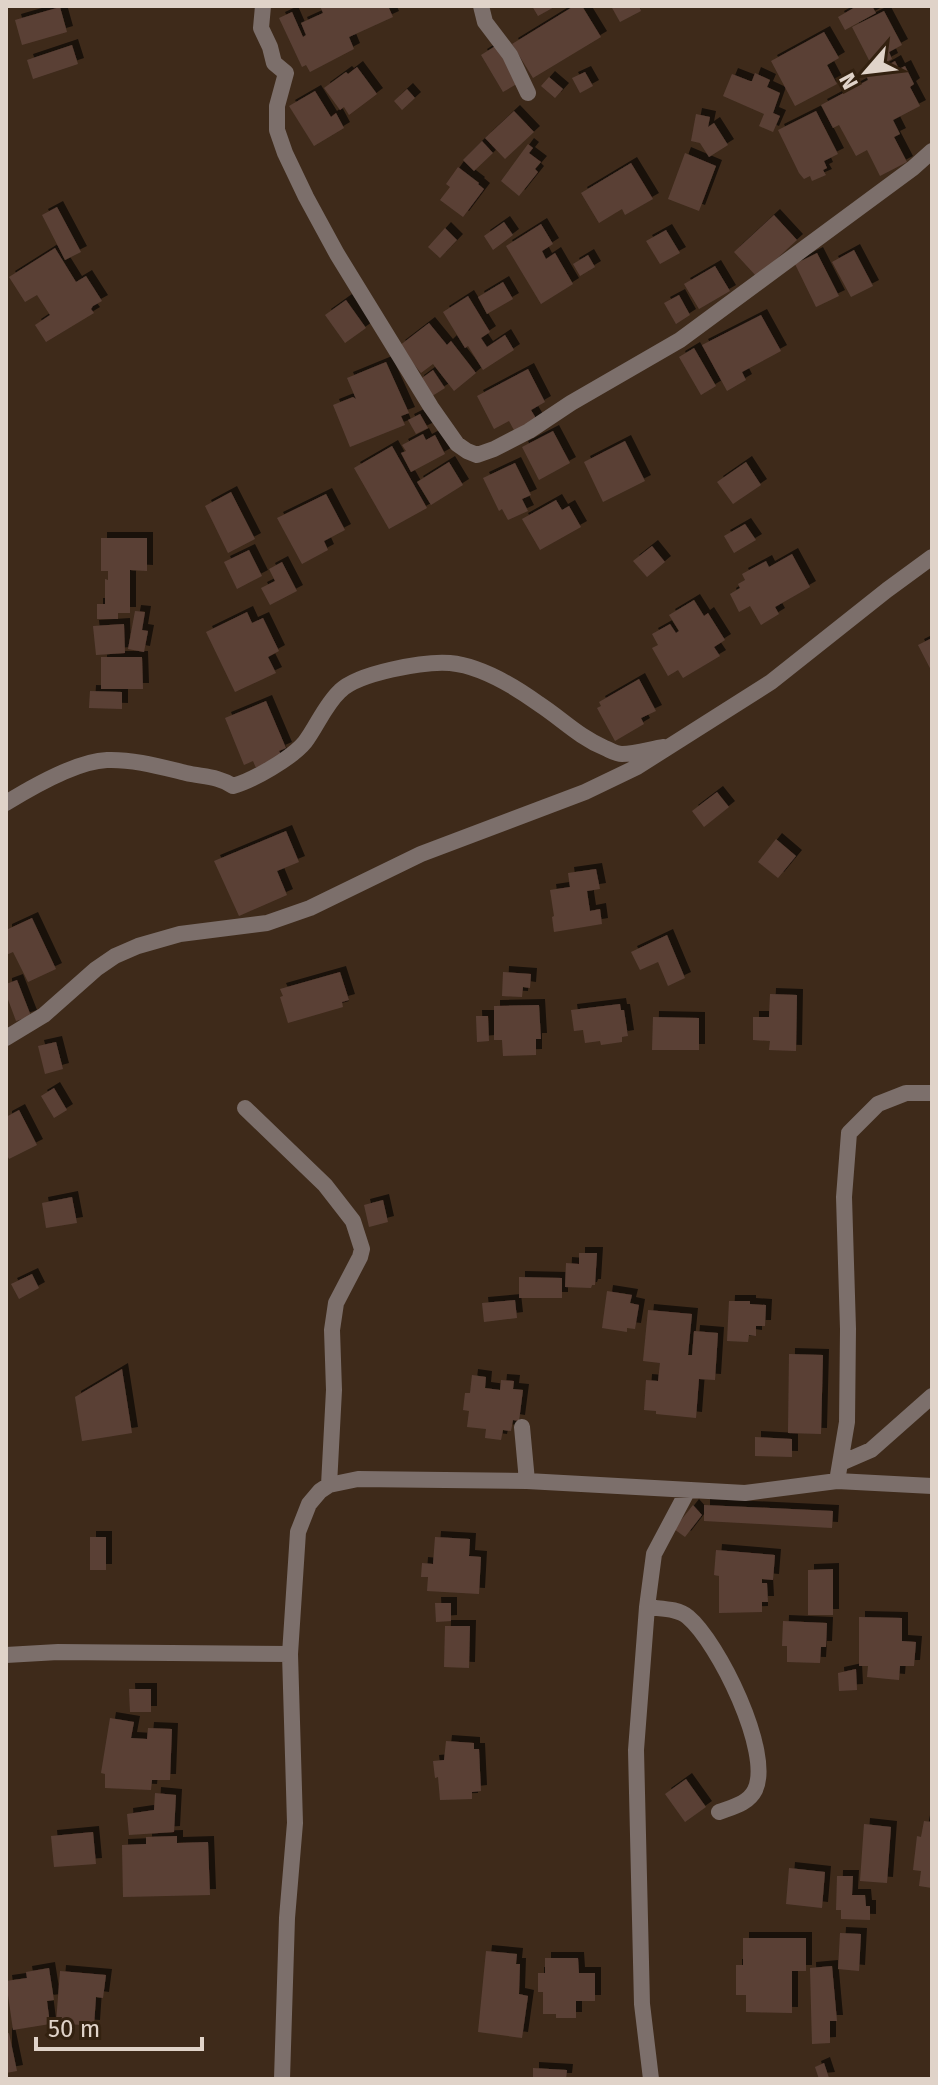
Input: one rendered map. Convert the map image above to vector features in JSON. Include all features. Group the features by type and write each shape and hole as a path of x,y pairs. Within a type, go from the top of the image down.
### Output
{"street":[{"path":"263,6 261,28 274,63 286,73 277,106 277,130 285,153 337,254 431,407 457,444 477,455 529,431 680,340 932,151"},
{"path":"481,6 485,22 510,55 528,93"},
{"path":"6,1038 44,1015 96,969 138,946 180,934 267,923 310,908 450,842 585,792 637,767 771,682 932,557"},
{"path":"6,803 67,771 107,760 148,764 202,777 221,778 233,786 246,783 303,745 338,692 350,683 410,666 450,663 503,681 587,741 620,754 674,745"},
{"path":"837,1481 847,1407 844,1197 849,1133 878,1104 906,1093 932,1093"},
{"path":"245,1108 325,1185 353,1221 362,1249 336,1303 332,1330 334,1390 329,1485"},
{"path":"841,1463 871,1450 932,1396"},
{"path":"522,1427 527,1481"},
{"path":"282,2079 287,1918 295,1823 290,1654 298,1532 309,1504 320,1491 329,1485 358,1479 527,1481 745,1493 837,1481 932,1486"},
{"path":"651,2079 642,2004 636,1750 654,1554 688,1490"},
{"path":"647,1607 681,1613 698,1627 734,1685 754,1739 758,1770 756,1789 746,1802 719,1812"},
{"path":"6,1655 58,1652 290,1654"}],"building":[{"path":"320,6 388,6 393,17 349,37 354,49 310,72 306,65 302,67 279,18 292,12 303,37 306,35 301,23 323,13"},
{"path":"532,6 556,6 538,16"},
{"path":"574,6 582,6 601,37 533,78 512,44"},
{"path":"611,6 639,6 641,11 620,22"},
{"path":"857,6 872,6 876,13 845,30 838,17"},
{"path":"60,7 67,32 22,45 15,20"},
{"path":"884,11 902,45 889,52 892,59 877,67 873,61 870,62 852,27"},
{"path":"824,32 839,58 827,65 837,84 795,106 771,61"},
{"path":"72,45 78,64 33,79 27,60"},
{"path":"497,45 520,82 503,92 481,55"},
{"path":"895,61 899,69 905,66 914,84 910,87 920,106 893,120 900,134 894,137 907,162 880,176 867,150 856,156 839,125 833,128 821,105 868,80 867,77"},
{"path":"357,67 377,94 349,115 344,107 340,110 324,88"},
{"path":"585,72 593,86 580,93 572,78"},
{"path":"755,73 770,80 767,87 780,93 773,113 780,116 773,132 759,126 764,114 723,96 732,74 752,81"},
{"path":"549,77 563,89 555,98 541,86"},
{"path":"407,89 415,98 402,110 394,101"},
{"path":"315,91 331,117 336,113 344,128 314,146 289,106"},
{"path":"514,111 534,132 505,159 485,138"},
{"path":"816,111 838,154 824,161 826,175 812,181 810,176 804,179 799,173 778,130"},
{"path":"696,114 710,117 708,127 714,123 728,145 709,157 700,143 691,141"},
{"path":"482,141 493,153 474,171 463,160"},
{"path":"528,144 533,148 529,153 541,162 535,169 538,172 519,196 501,181"},
{"path":"685,153 716,166 699,211 668,199"},
{"path":"631,163 653,199 625,215 622,209 599,223 581,193"},
{"path":"458,167 484,189 463,217 440,200 450,187 446,184"},
{"path":"57,207 81,252 65,260 42,215"},
{"path":"774,215 797,240 757,277 734,252"},
{"path":"504,222 513,235 493,250 484,236"},
{"path":"541,224 553,244 542,251 546,259 555,253 573,284 541,304 506,246"},
{"path":"445,228 457,240 440,258 428,247"},
{"path":"666,230 680,253 660,264 646,241"},
{"path":"55,248 76,282 86,276 102,301 91,309 94,313 46,342 35,325 50,315 37,295 25,302 9,277"},
{"path":"854,250 873,286 851,297 832,262"},
{"path":"817,253 839,296 816,307 795,264"},
{"path":"588,255 595,267 580,276 573,264"},
{"path":"715,266 730,291 699,309 684,284"},
{"path":"503,282 513,299 487,314 478,297"},
{"path":"679,295 690,315 676,324 664,303"},
{"path":"468,296 490,332 481,338 487,347 505,335 514,350 483,370 443,312"},
{"path":"346,300 366,328 345,343 325,315"},
{"path":"761,315 781,351 742,372 746,380 727,391 702,345"},
{"path":"429,323 447,345 451,341 476,373 454,391 433,364 421,373 399,346"},
{"path":"694,348 716,386 701,395 679,357"},
{"path":"386,362 409,413 401,416 405,425 350,447 333,405 353,397 356,399 347,378"},
{"path":"528,369 545,402 531,410 537,420 515,432 509,421 494,429 477,396"},
{"path":"433,370 445,388 429,398 418,381"},
{"path":"420,414 428,428 416,434 408,420"},
{"path":"553,431 570,463 539,480 522,447"},
{"path":"423,434 426,440 435,435 445,454 411,472 401,453 406,451 402,445"},
{"path":"625,441 645,481 603,502 584,462"},
{"path":"392,446 427,508 389,529 354,468"},
{"path":"449,462 463,485 431,505 417,482"},
{"path":"746,462 761,485 733,504 717,482"},
{"path":"515,463 531,495 522,499 528,511 508,520 502,509 499,511 483,478"},
{"path":"231,492 255,539 228,553 205,506"},
{"path":"326,494 345,530 324,541 328,550 302,564 277,518"},
{"path":"556,500 562,510 569,506 581,527 540,550 522,519"},
{"path":"745,524 756,540 734,553 724,536"},
{"path":"101,538 147,538 147,571 130,570 130,613 118,613 118,619 97,619 97,604 105,604 105,579 108,580 108,571 101,571"},
{"path":"652,546 665,562 647,577 633,561"},
{"path":"249,550 262,576 237,589 224,562"},
{"path":"792,554 810,587 775,607 779,614 761,625 750,606 739,612 730,594 740,588 738,584 745,580 742,574 766,561 769,567"},
{"path":"282,562 297,591 270,605 261,588 275,581 269,569"},
{"path":"694,600 704,616 708,613 725,640 714,647 720,656 683,678 678,670 668,676 652,648 658,645 652,634 670,624 676,633 679,631 669,615"},
{"path":"135,611 145,612 142,630 148,631 144,652 128,649"},
{"path":"247,612 252,623 263,618 279,651 268,657 276,673 235,692 206,632"},
{"path":"124,624 125,653 96,655 93,626"},
{"path":"932,638 932,672 918,645"},
{"path":"101,657 142,657 143,689 101,689"},
{"path":"639,679 656,711 641,718 644,724 615,741 597,708 601,706 599,702"},
{"path":"90,691 122,692 122,709 89,708"},
{"path":"266,701 286,748 279,751 282,756 256,768 253,761 244,765 225,718"},
{"path":"717,792 729,807 704,827 692,811"},
{"path":"286,831 299,862 277,871 287,895 239,916 214,861"},
{"path":"776,839 796,856 778,878 758,862"},
{"path":"596,869 600,889 587,891 590,911 600,909 602,924 554,932 550,890 570,887 568,873"},
{"path":"32,918 56,969 28,982 13,952 6,955 6,930"},
{"path":"667,935 685,978 668,986 658,962 640,970 631,952"},
{"path":"340,972 349,1000 342,1002 343,1007 288,1023 280,989"},
{"path":"503,972 531,974 530,988 523,987 522,997 502,996"},
{"path":"17,980 31,1016 16,1021 6,994 6,984"},
{"path":"770,994 797,995 796,1051 769,1050 770,1041 753,1040 753,1017 769,1017"},
{"path":"620,1004 621,1010 624,1010 628,1036 622,1037 622,1042 601,1045 600,1041 585,1043 583,1030 574,1031 571,1010"},
{"path":"539,1005 541,1039 536,1039 536,1055 503,1056 502,1040 494,1040 494,1006"},
{"path":"476,1016 488,1016 489,1041 477,1042"},
{"path":"653,1017 699,1018 699,1050 652,1050"},
{"path":"56,1042 63,1069 45,1074 38,1046"},
{"path":"54,1088 67,1110 54,1118 41,1096"},
{"path":"19,1110 37,1145 9,1159 6,1153 6,1117"},
{"path":"72,1197 77,1223 46,1228 42,1203"},
{"path":"383,1200 388,1222 369,1227 364,1205"},
{"path":"579,1253 597,1253 595,1285 591,1288 565,1287 566,1263 579,1264"},
{"path":"32,1274 39,1288 19,1299 11,1284"},
{"path":"519,1277 562,1278 562,1298 519,1298"},
{"path":"607,1291 632,1295 630,1303 639,1305 635,1329 627,1328 627,1332 602,1328"},
{"path":"515,1300 517,1318 484,1322 482,1303"},
{"path":"729,1301 766,1305 765,1326 756,1326 756,1336 749,1335 748,1342 727,1341"},
{"path":"648,1310 692,1314 688,1355 692,1355 694,1331 718,1333 715,1380 699,1379 696,1418 644,1410 646,1380 658,1381 660,1363 643,1361"},
{"path":"789,1354 823,1355 821,1434 788,1433"},
{"path":"122,1369 132,1433 82,1441 75,1397"},
{"path":"472,1375 486,1377 485,1388 500,1390 501,1380 514,1381 513,1389 523,1390 519,1421 513,1420 511,1431 503,1430 501,1440 485,1438 486,1429 467,1427 469,1411 463,1410 465,1393 470,1393"},
{"path":"755,1437 792,1439 792,1457 755,1456"},
{"path":"693,1505 702,1515 685,1537 674,1529"},
{"path":"704,1505 833,1511 832,1528 704,1521"},
{"path":"90,1537 106,1537 106,1570 90,1570"},
{"path":"435,1537 470,1539 469,1556 481,1557 479,1594 427,1591 428,1577 421,1577 422,1563 433,1564"},
{"path":"716,1550 775,1555 773,1580 762,1579 762,1583 767,1583 768,1602 762,1602 762,1612 719,1613 719,1576 714,1575"},
{"path":"833,1569 833,1615 808,1615 808,1570"},
{"path":"435,1603 451,1603 451,1621 436,1622"},
{"path":"859,1617 902,1618 902,1641 916,1642 914,1666 900,1666 899,1680 867,1677 868,1666 859,1666"},
{"path":"783,1621 827,1623 826,1647 821,1647 820,1663 787,1662 787,1646 782,1646"},
{"path":"445,1626 470,1626 469,1668 444,1667"},
{"path":"856,1669 857,1690 839,1691 838,1673"},
{"path":"129,1689 151,1689 151,1712 130,1712"},
{"path":"110,1718 134,1722 131,1738 147,1739 148,1728 172,1729 170,1780 152,1780 151,1790 105,1788 105,1774 101,1773"},
{"path":"446,1741 474,1743 474,1749 479,1749 481,1791 472,1792 472,1799 440,1800 433,1761 444,1760"},
{"path":"686,1779 706,1807 685,1822 665,1794"},
{"path":"155,1793 176,1795 174,1832 129,1835 127,1814 154,1810"},
{"path":"924,1821 932,1822 932,1888 919,1886 921,1871 913,1870 917,1836 921,1837"},
{"path":"864,1824 891,1827 887,1883 860,1881"},
{"path":"93,1832 96,1864 54,1867 51,1836"},
{"path":"177,1836 177,1843 208,1842 210,1895 123,1897 122,1845 146,1844 146,1837"},
{"path":"789,1868 825,1872 822,1908 786,1904"},
{"path":"837,1876 853,1876 852,1895 865,1895 866,1906 870,1906 870,1920 841,1919 841,1910 836,1910"},
{"path":"840,1933 861,1934 859,1971 838,1969"},
{"path":"743,1938 806,1938 806,1971 792,1971 792,2013 746,2012 746,1995 736,1995 736,1965 743,1965"},
{"path":"486,1951 517,1954 516,1964 520,1964 519,1994 528,1996 522,2038 478,2032"},
{"path":"545,1958 578,1958 579,1973 595,1973 595,2001 576,2001 576,2018 556,2018 556,2014 543,2014 543,1992 538,1992 538,1973 545,1973"},
{"path":"832,1966 837,2021 830,2021 830,2043 812,2044 810,1968"},
{"path":"49,1968 54,2000 47,2001 50,2024 13,2030 6,1981 27,1978 26,1972"},
{"path":"60,1971 106,1975 103,1998 96,1997 94,2026 56,2023"},
{"path":"9,2033 17,2071 6,2073 6,2034"},
{"path":"824,2063 829,2078 819,2079 815,2067"},
{"path":"533,2068 567,2070 566,2079 533,2079"}]}
